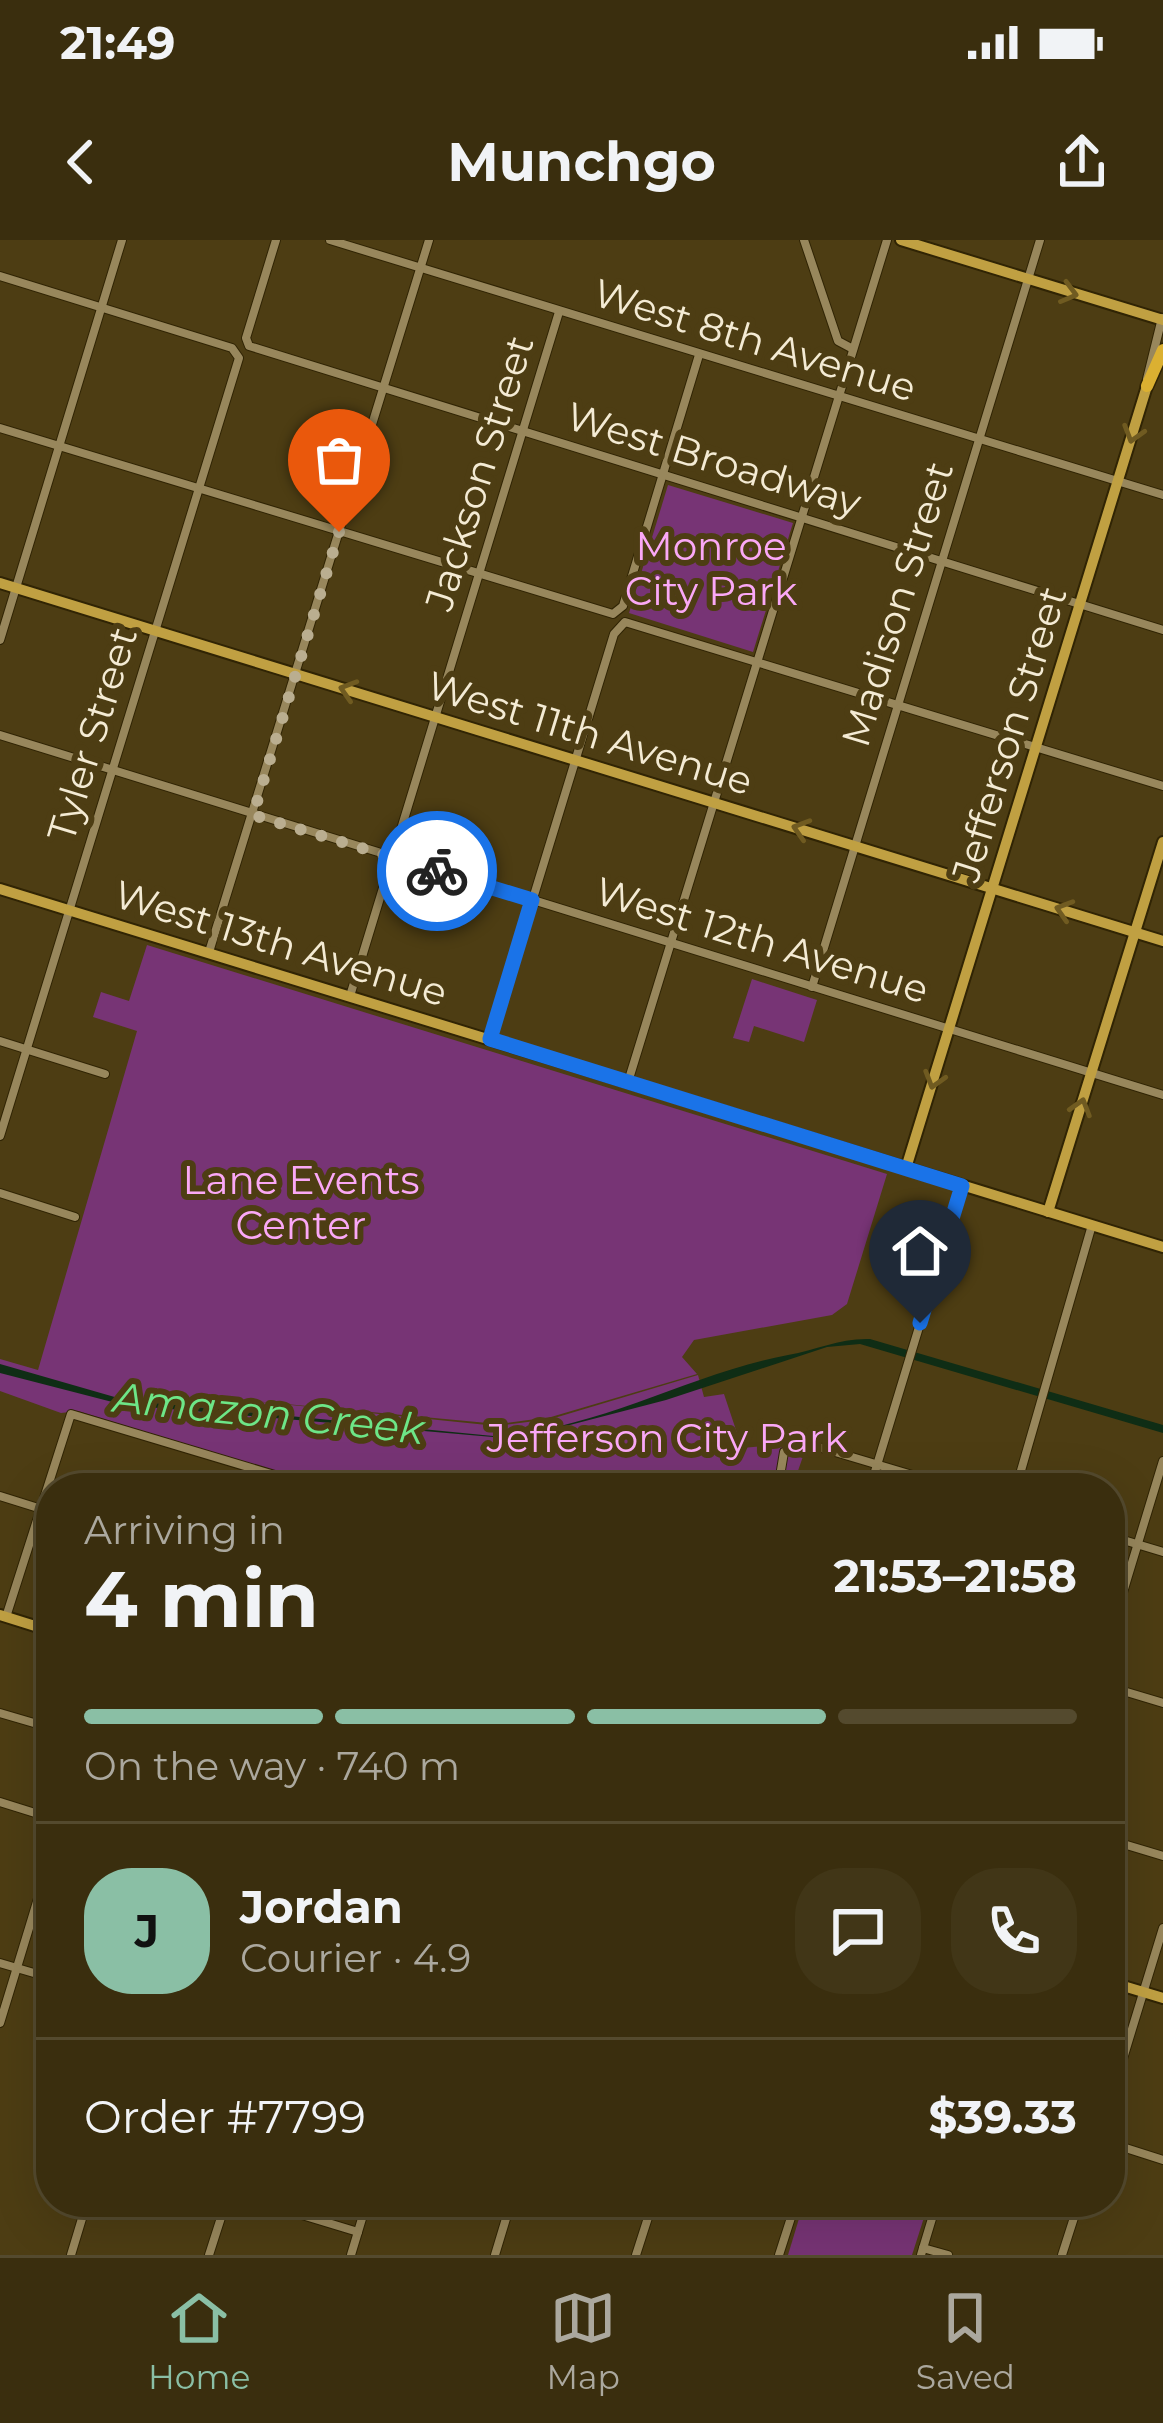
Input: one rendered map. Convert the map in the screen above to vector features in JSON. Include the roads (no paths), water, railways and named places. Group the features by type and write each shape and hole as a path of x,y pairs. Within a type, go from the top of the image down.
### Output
{"highway":[{"path":"1147,386 1163,350"}],"main road":[{"path":"901,240 1163,319"},
{"name":"Jefferson Street","path":"906,1168 1147,386"},
{"name":"West 11th Avenue","path":"0,583 1163,941"},
{"path":"1048,1212 1163,842"},
{"name":"West 13th Avenue","path":"0,889 1163,1247"},
{"path":"3,1616 36,1626"},
{"path":"1125,1987 1163,1998"}],"street":[{"path":"0,640 122,240"},
{"name":"West Broadway","path":"276,240 247,345 1163,630"},
{"name":"West 8th Avenue","path":"330,240 1163,495"},
{"path":"209,952 429,240"},
{"path":"804,240 838,341 853,350"},
{"path":"628,1082 887,240"},
{"name":"Madison Street","path":"812,986 1040,240"},
{"path":"0,276 102,308"},
{"name":"Tyler Street","path":"0,1136 238,359 236,350 102,308"},
{"name":"Jackson Street","path":"350,996 559,312"},
{"name":"Jefferson Street","path":"1147,386 1163,319"},
{"path":"490,1039 699,355"},
{"path":"0,428 1163,786"},
{"name":"West 12th Avenue","path":"0,735 1163,1095"},
{"path":"0,1041 106,1074"},
{"path":"875,1473 962,1186"},
{"path":"0,1193 74,1217"},
{"path":"1018,1473 1092,1226"},
{"path":"52,1473 71,1414 268,1473"},
{"path":"780,1473 784,1452 815,1446 904,1473"},
{"path":"1125,1586 1163,1461"},
{"path":"0,1496 36,1507"},
{"path":"3,1616 36,1520"},
{"path":"1125,1540 1163,1552"},
{"path":"1125,1692 1163,1703"},
{"path":"0,1712 36,1723"},
{"path":"0,1802 36,1813"},
{"path":"1125,1845 1163,1856"},
{"path":"0,2023 36,1905"},
{"path":"1125,2051 1163,1928"},
{"path":"0,1963 36,1974"},
{"path":"1125,2148 1163,2160"},
{"path":"71,2255 82,2217"},
{"path":"209,2255 221,2217"},
{"path":"309,2217 358,2232"},
{"path":"351,2255 362,2217"},
{"path":"495,2255 506,2217"},
{"path":"636,2255 647,2217"},
{"path":"779,2255 791,2217"},
{"path":"932,2217 922,2251 948,2255"},
{"path":"1062,2255 1074,2217"}],"park label":[{"name":"Monroe City Park","path":"711,568"},
{"name":"Lane Events Center","path":"301,1202"},
{"name":"Jefferson City Park","path":"667,1438"}],"water label":[{"name":"Amazon Creek","path":"269,1413"}]}
